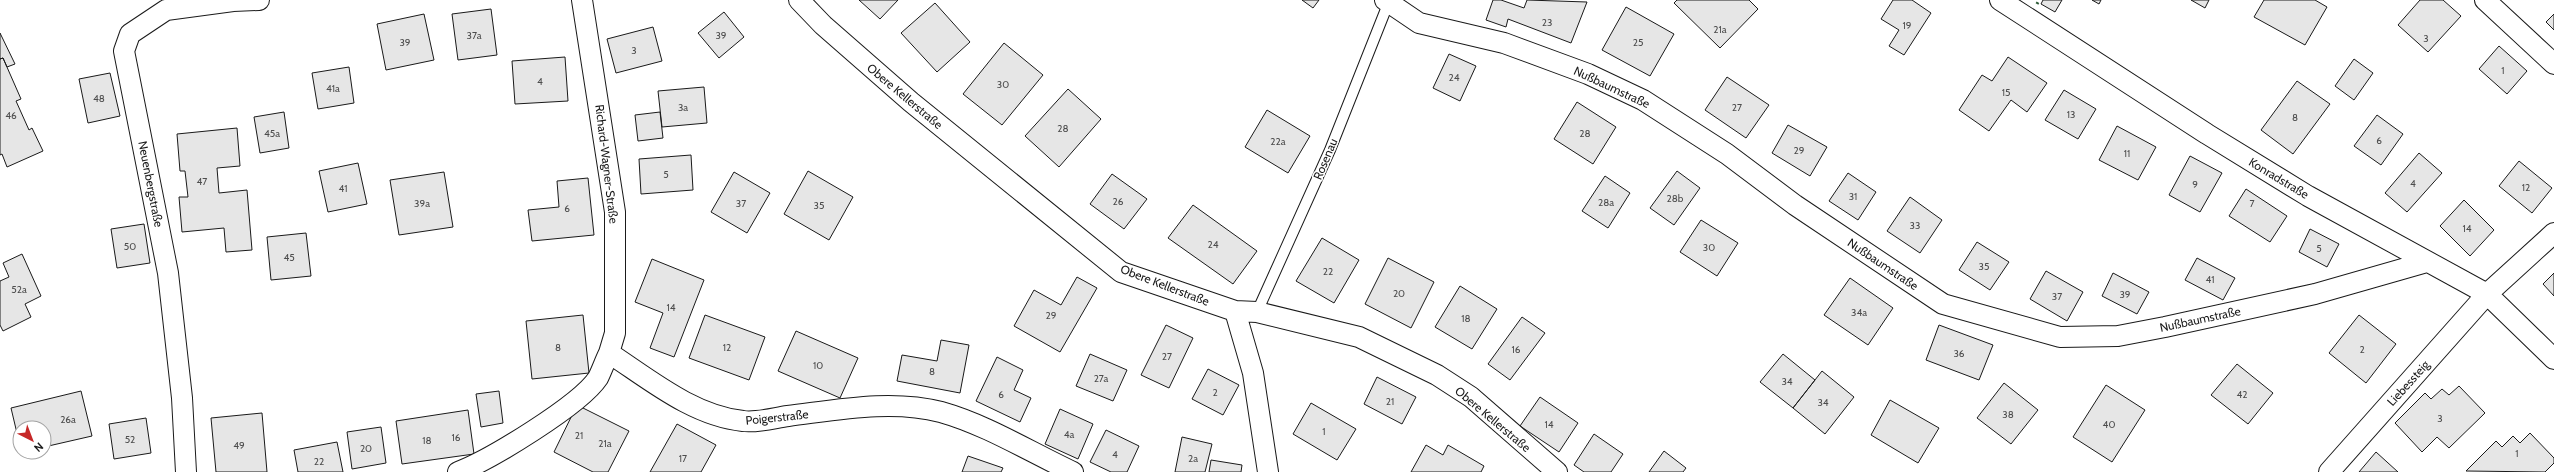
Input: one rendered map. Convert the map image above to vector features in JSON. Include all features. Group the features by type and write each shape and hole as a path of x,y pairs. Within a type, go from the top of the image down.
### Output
{"street":[{"name":"Neuenbergstraße","path":"186,472 182,398 168,272 124,51 130,34 166,10 233,1 259,0"},
{"name":"Richard-Wagner-Straße","path":"582,0 615,212 615,333 609,353"},
{"name":"Obere Kellerstraße","path":"799,0 822,25 911,102 1121,272 1235,311 1257,312 1358,337 1437,375 1471,397 1557,472"},
{"name":"Konradstraße","path":"2000,0 2207,134 2308,196 2487,294 2554,359"},
{"path":"2485,0 2554,64"},
{"name":"Nußbaumstraße","path":"1386,2 1419,24 1504,43 1588,74 1643,100 1727,154 1795,204 1943,304 2060,337 2118,336 2165,327 2315,294 2427,262"},
{"name":"Liebessteig","path":"2329,472 2487,294 2554,233"},
{"path":"1235,311 1253,373 1268,472"},
{"path":"458,472 534,430 570,404 597,379 609,353"},
{"name":"Poigerstraße","path":"609,353 682,400 713,414 743,422 861,408 894,407 940,412 982,428 1073,472"}],"lane":[{"name":"Rosenau","path":"1257,312 1330,150 1386,2"}],"building":[{"path":"859,0 898,0 880,19"},
{"path":"1302,0 1319,0 1313,8"},
{"path":"1493,0 1501,0 1524,8 1527,0 1587,2 1571,43 1508,19 1506,27 1486,20"},
{"path":"1677,0 1749,0 1758,9 1720,48 1674,3"},
{"path":"1893,0 1912,0 1931,13 1904,55 1889,46 1899,30 1881,19"},
{"path":"2043,0 2062,0 2055,12 2041,4"},
{"path":"2092,0 2101,0 2099,4"},
{"path":"2191,0 2209,0 2205,8"},
{"path":"2264,0 2315,0 2327,7 2305,45 2254,17"},
{"path":"2420,0 2443,0 2461,16 2428,52 2398,25"},
{"path":"935,3 970,42 937,72 901,33"},
{"path":"1626,7 1674,34 1650,76 1602,50"},
{"path":"491,9 497,55 458,60 452,14"},
{"path":"724,12 744,37 719,58 698,33"},
{"path":"424,14 434,60 386,70 377,24"},
{"path":"2554,14 2554,30 2546,22"},
{"path":"653,27 662,61 616,73 607,39"},
{"path":"0,33 15,64 7,67 3,58 0,59"},
{"path":"1004,43 1043,75 1002,125 963,94"},
{"path":"2499,46 2527,71 2507,94 2479,69"},
{"path":"1449,54 1476,66 1460,101 1433,88"},
{"path":"565,57 568,101 515,104 512,61"},
{"path":"2008,57 2047,83 2027,112 2011,100 1989,131 1959,110 1982,75 1992,81"},
{"path":"3,58 21,99 16,101 29,130 32,128 43,151 7,167 2,154 0,155 0,59"},
{"path":"2354,59 2373,73 2354,100 2335,86"},
{"path":"349,67 354,103 318,109 312,73"},
{"path":"110,73 120,116 88,123 79,79"},
{"path":"1727,77 1769,105 1746,138 1705,110"},
{"path":"2297,81 2330,104 2293,154 2261,130"},
{"path":"704,87 707,123 662,127 658,91"},
{"path":"1068,89 1101,119 1059,167 1025,136"},
{"path":"2064,90 2096,109 2078,139 2045,120"},
{"path":"1577,102 1616,127 1593,164 1554,139"},
{"path":"1267,110 1310,136 1288,173 1245,147"},
{"path":"284,112 289,148 260,153 254,117"},
{"path":"660,112 663,138 638,141 635,115"},
{"path":"2377,115 2403,134 2381,165 2354,146"},
{"path":"1788,125 1827,147 1810,176 1772,153"},
{"path":"2117,126 2156,147 2138,180 2099,160"},
{"path":"237,128 240,166 217,168 219,193 247,190 252,250 226,252 224,228 182,232 179,197 188,197 185,171 180,171 177,134"},
{"path":"2419,153 2442,173 2407,212 2385,193"},
{"path":"691,155 693,190 641,194 639,159"},
{"path":"2190,156 2222,173 2200,212 2169,195"},
{"path":"2519,161 2552,188 2532,213 2499,186"},
{"path":"358,163 367,204 328,212 319,171"},
{"path":"808,171 853,197 829,240 784,214"},
{"path":"1677,171 1700,188 1674,225 1650,208"},
{"path":"444,172 453,227 399,235 390,180"},
{"path":"734,172 770,193 747,233 711,212"},
{"path":"1848,173 1876,192 1858,220 1829,201"},
{"path":"1112,174 1147,199 1124,229 1090,204"},
{"path":"1605,176 1630,193 1608,228 1582,211"},
{"path":"588,178 594,235 532,241 528,210 559,207 557,181"},
{"path":"2246,189 2287,216 2270,242 2229,216"},
{"path":"1910,197 1942,220 1920,253 1887,231"},
{"path":"2464,200 2494,230 2470,256 2440,226"},
{"path":"1193,205 1257,251 1233,284 1168,238"},
{"path":"1701,220 1738,243 1717,276 1680,252"},
{"path":"144,224 150,263 117,268 111,229"},
{"path":"2310,229 2339,244 2327,267 2299,252"},
{"path":"306,233 311,276 271,280 267,237"},
{"path":"1322,238 1359,260 1334,303 1296,281"},
{"path":"1977,242 2009,262 1990,290 1959,270"},
{"path":"22,254 41,296 25,304 31,317 3,331 0,325 0,281 9,277 3,263"},
{"path":"1388,258 1434,282 1411,328 1365,304"},
{"path":"2197,258 2235,278 2223,300 2185,280"},
{"path":"652,259 704,280 674,357 650,348 663,313 635,302"},
{"path":"2046,271 2083,292 2067,321 2030,299"},
{"path":"2113,273 2149,292 2137,314 2102,296"},
{"path":"2554,273 2554,296 2543,284"},
{"path":"1077,277 1097,288 1060,352 1014,326 1034,290 1061,305"},
{"path":"1850,278 1893,308 1868,345 1824,315"},
{"path":"1460,286 1497,309 1472,349 1435,327"},
{"path":"583,315 589,373 532,379 526,321"},
{"path":"705,315 765,337 749,380 689,358"},
{"path":"2359,315 2396,344 2366,383 2329,353"},
{"path":"1522,317 1545,333 1510,380 1488,364"},
{"path":"1166,325 1193,338 1169,388 1141,375"},
{"path":"1939,325 1993,345 1979,380 1926,360"},
{"path":"796,331 858,358 840,398 778,371"},
{"path":"941,340 969,345 960,393 897,381 902,355 937,361"},
{"path":"1090,354 1127,370 1113,401 1076,386"},
{"path":"1783,354 1815,380 1793,408 1760,382"},
{"path":"997,357 1023,370 1014,390 1031,398 1020,422 976,401"},
{"path":"2237,364 2273,393 2248,424 2211,395"},
{"path":"1208,369 1239,385 1223,415 1192,399"},
{"path":"1822,371 1854,397 1825,434 1793,408"},
{"path":"1377,377 1416,397 1402,424 1364,404"},
{"path":"2004,383 2038,410 2011,444 1977,418"},
{"path":"2106,385 2145,410 2112,462 2073,437"},
{"path":"2459,386 2485,413 2449,448 2437,437 2422,452 2395,423 2425,393 2431,399 2442,389 2449,395"},
{"path":"81,391 92,436 52,445 52,420 14,420 11,408"},
{"path":"499,391 503,423 481,427 476,394"},
{"path":"1540,397 1578,423 1559,452 1520,426"},
{"path":"1890,400 1939,428 1918,463 1871,435"},
{"path":"1311,403 1356,429 1337,460 1293,434"},
{"path":"577,405 629,431 608,472 593,472 554,452"},
{"path":"1060,409 1093,424 1078,459 1045,444"},
{"path":"468,410 474,454 402,464 396,421"},
{"path":"262,413 267,472 216,472 211,418"},
{"path":"146,418 151,453 114,459 109,424"},
{"path":"677,424 716,445 701,472 650,472"},
{"path":"381,427 386,463 352,469 347,432"},
{"path":"1106,430 1139,446 1127,472 1111,472 1090,462"},
{"path":"2530,433 2554,458 2554,463 2545,472 2466,471 2496,441 2502,447 2513,436 2520,443"},
{"path":"1594,434 1623,454 1611,472 1584,472 1574,465"},
{"path":"1182,437 1212,444 1205,472 1175,472"},
{"path":"337,442 343,472 298,472 294,450"},
{"path":"1426,445 1443,455 1448,445 1484,466 1481,472 1411,472"},
{"path":"1664,451 1686,468 1683,472 1649,472"},
{"path":"2376,452 2398,472 2359,472"},
{"path":"968,456 1003,468 1001,472 962,472"},
{"path":"1211,460 1242,465 1241,472 1209,472"}],"hedge":[{"path":"2037,4 2039,0"}]}
